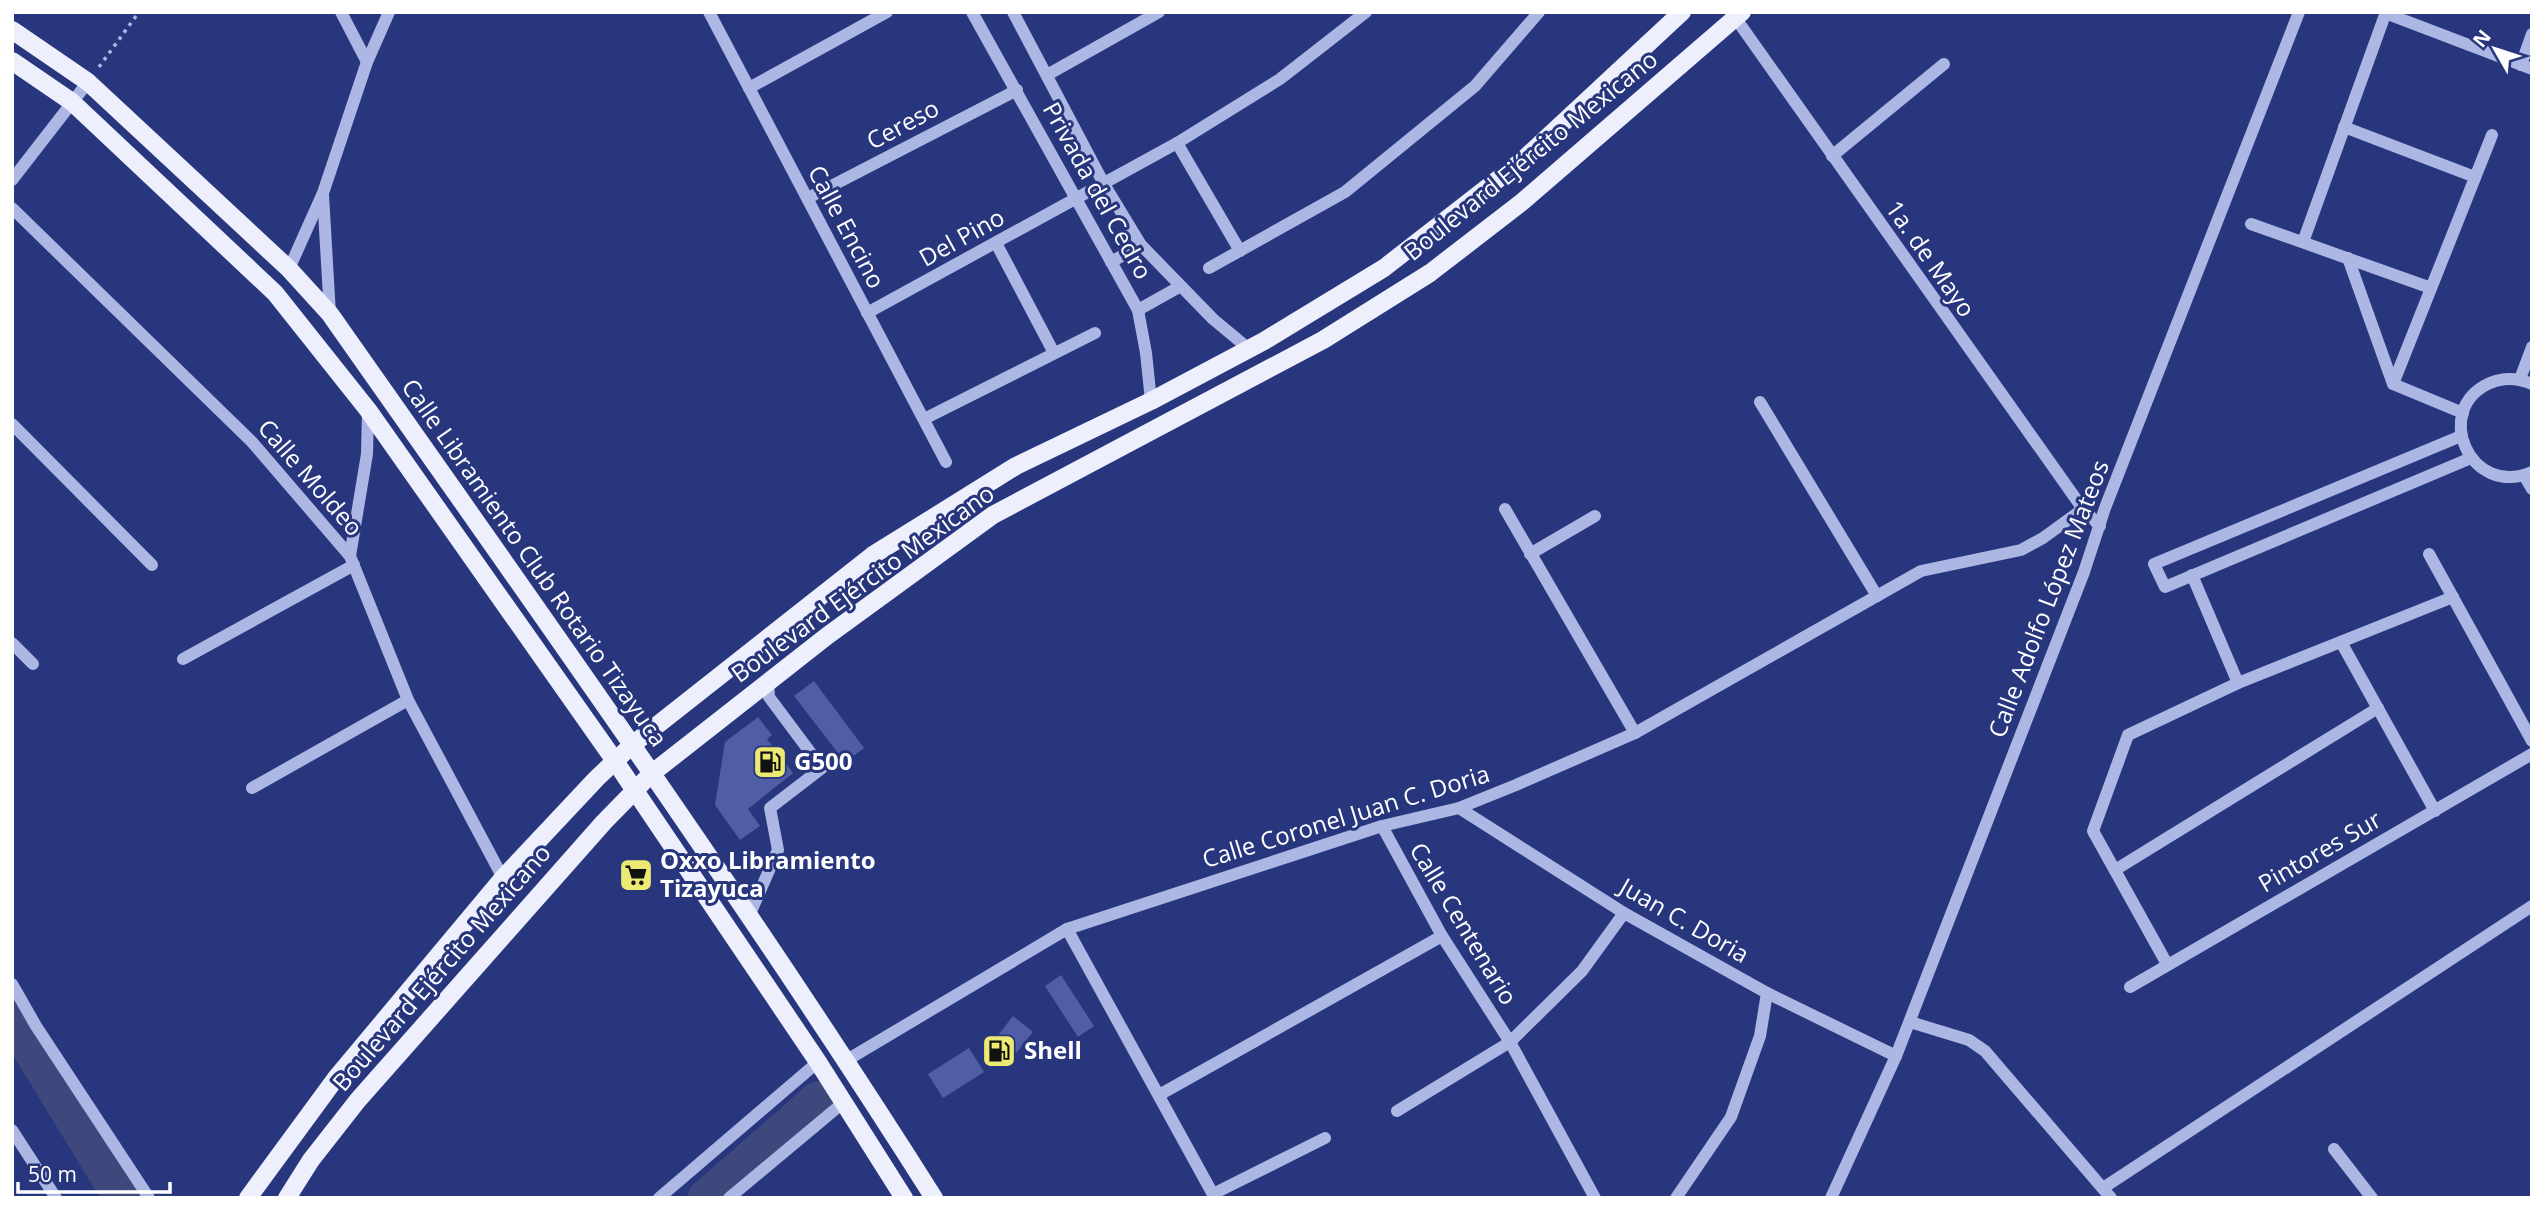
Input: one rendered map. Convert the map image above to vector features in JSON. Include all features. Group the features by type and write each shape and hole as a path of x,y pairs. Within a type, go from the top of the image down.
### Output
{"main road":[{"name":"Boulevard Ejército Mexicano","path":"248,1198 336,1078 503,878 632,745 873,555 1016,466 1151,401 1249,349 1384,268 1524,159 1682,12"},
{"name":"Boulevard Ejército Mexicano","path":"287,1198 311,1160 358,1100 651,774 827,636 993,515 1323,340 1430,273 1522,202 1737,14"},
{"name":"Calle Libramiento Club Rotario Tizayuca","path":"12,30 88,82 289,269 330,314 749,916 847,1060 934,1198"},
{"name":"Calle Libramiento Club Rotario Tizayuca","path":"12,61 72,102 275,293 368,410 615,761 818,1062 904,1198"},
{"path":"336,1078 358,1100"}],"street":[{"path":"341,12 367,62"},
{"path":"289,269 323,193 367,62 389,12"},
{"name":"Calle Encino","path":"709,12 946,462"},
{"path":"749,88 887,12"},
{"name":"Privada del Cedro","path":"972,12 1138,310 1151,401"},
{"name":"Privada del Cedro","path":"1013,12 1104,184 1141,245 1179,287 1249,349"},
{"path":"1047,75 1159,12"},
{"name":"Privada del Cedro","path":"1104,184 1177,143 1280,79 1366,12"},
{"path":"1209,268 1345,192 1475,86 1539,12"},
{"name":"Calle Adolfo López Mateos","path":"1831,1198 1910,1022 2299,12"},
{"path":"2303,242 2386,13 2526,67 2532,34"},
{"name":"1a. de Mayo","path":"1737,14 1832,156 2083,509 2100,526"},
{"path":"1832,156 1944,64"},
{"path":"12,180 88,82"},
{"name":"Cereso","path":"808,198 1017,90"},
{"path":"2344,127 2475,177"},
{"path":"2393,384 2492,135"},
{"path":"1177,143 1240,251"},
{"name":"Del Pino","path":"867,313 1104,184"},
{"path":"323,193 330,314"},
{"name":"Calle Moldeo","path":"12,208 252,442 352,561 408,700 503,878"},
{"path":"2251,224 2431,288"},
{"path":"996,243 1054,353"},
{"path":"1111,262 1141,245"},
{"path":"2348,258 2393,384 2463,413"},
{"path":"1138,310 1179,287"},
{"path":"924,419 1095,333"},
{"path":"2532,347 2526,381 2508,378 2485,385 2468,402 2463,413 2461,436 2471,458 2489,473 2512,477 2528,473 2532,489"},
{"path":"1760,402 1877,596"},
{"path":"183,659 352,561 367,454 368,410"},
{"path":"12,424 152,565"},
{"path":"2461,436 2154,564 2165,587 2471,458"},
{"path":"1505,509 1635,733"},
{"name":"Calle Coronel Juan C. Doria","path":"847,1060 1067,929 1382,826 1459,808 1635,733 1921,571 2021,550 2043,538 2083,509"},
{"path":"1530,554 1595,516"},
{"path":"2429,554 2532,741"},
{"path":"2192,575 2238,683"},
{"path":"2167,964 2093,831 2128,735 2238,683 2453,597"},
{"path":"2341,642 2435,811"},
{"path":"12,643 33,664"},
{"path":"749,916 778,850 770,808 822,768 769,697 768,682"},
{"path":"252,788 408,700"},
{"path":"2115,870 2378,708"},
{"name":"Pintores Sur","path":"2130,988 2167,964 2532,754"},
{"name":"Juan C. Doria","path":"1459,808 1624,913 1768,993 1896,1056"},
{"name":"Calle Centenario","path":"1382,826 1442,936 1510,1042 1595,1198"},
{"path":"1910,1022 1969,1040 1985,1051 2107,1193 2532,906"},
{"name":"Calle Centenario","path":"1397,1111 1510,1042 1583,971 1624,913"},
{"path":"1067,929 1214,1196 1325,1138"},
{"path":"1159,1095 1442,936"},
{"path":"12,984 36,1027 149,1198"},
{"path":"1676,1198 1731,1117 1760,1036 1768,993"},
{"path":"659,1198 818,1062"},
{"path":"729,1198 844,1102"},
{"path":"12,1130 56,1198"},
{"path":"2334,1149 2372,1198"}],"path":[{"path":"88,82 139,12"}],"building":[{"path":"814,681 864,748 845,762 794,696"},
{"path":"758,717 772,735 767,739 793,773 748,809 760,826 740,840 715,805 725,742"},
{"path":"1061,975 1094,1026 1078,1037 1045,986"},
{"path":"1013,1016 1033,1032 1016,1053 996,1038"},
{"path":"969,1048 984,1072 943,1098 928,1074"}],"waterway":[{"path":"12,1018 122,1198"},
{"path":"706,1198 818,1100"}],"place":[{"name":"G500","path":"770,762"},
{"name":"Oxxo Libramiento Tizayuca","path":"636,875"},
{"name":"Shell","path":"999,1051"}]}
